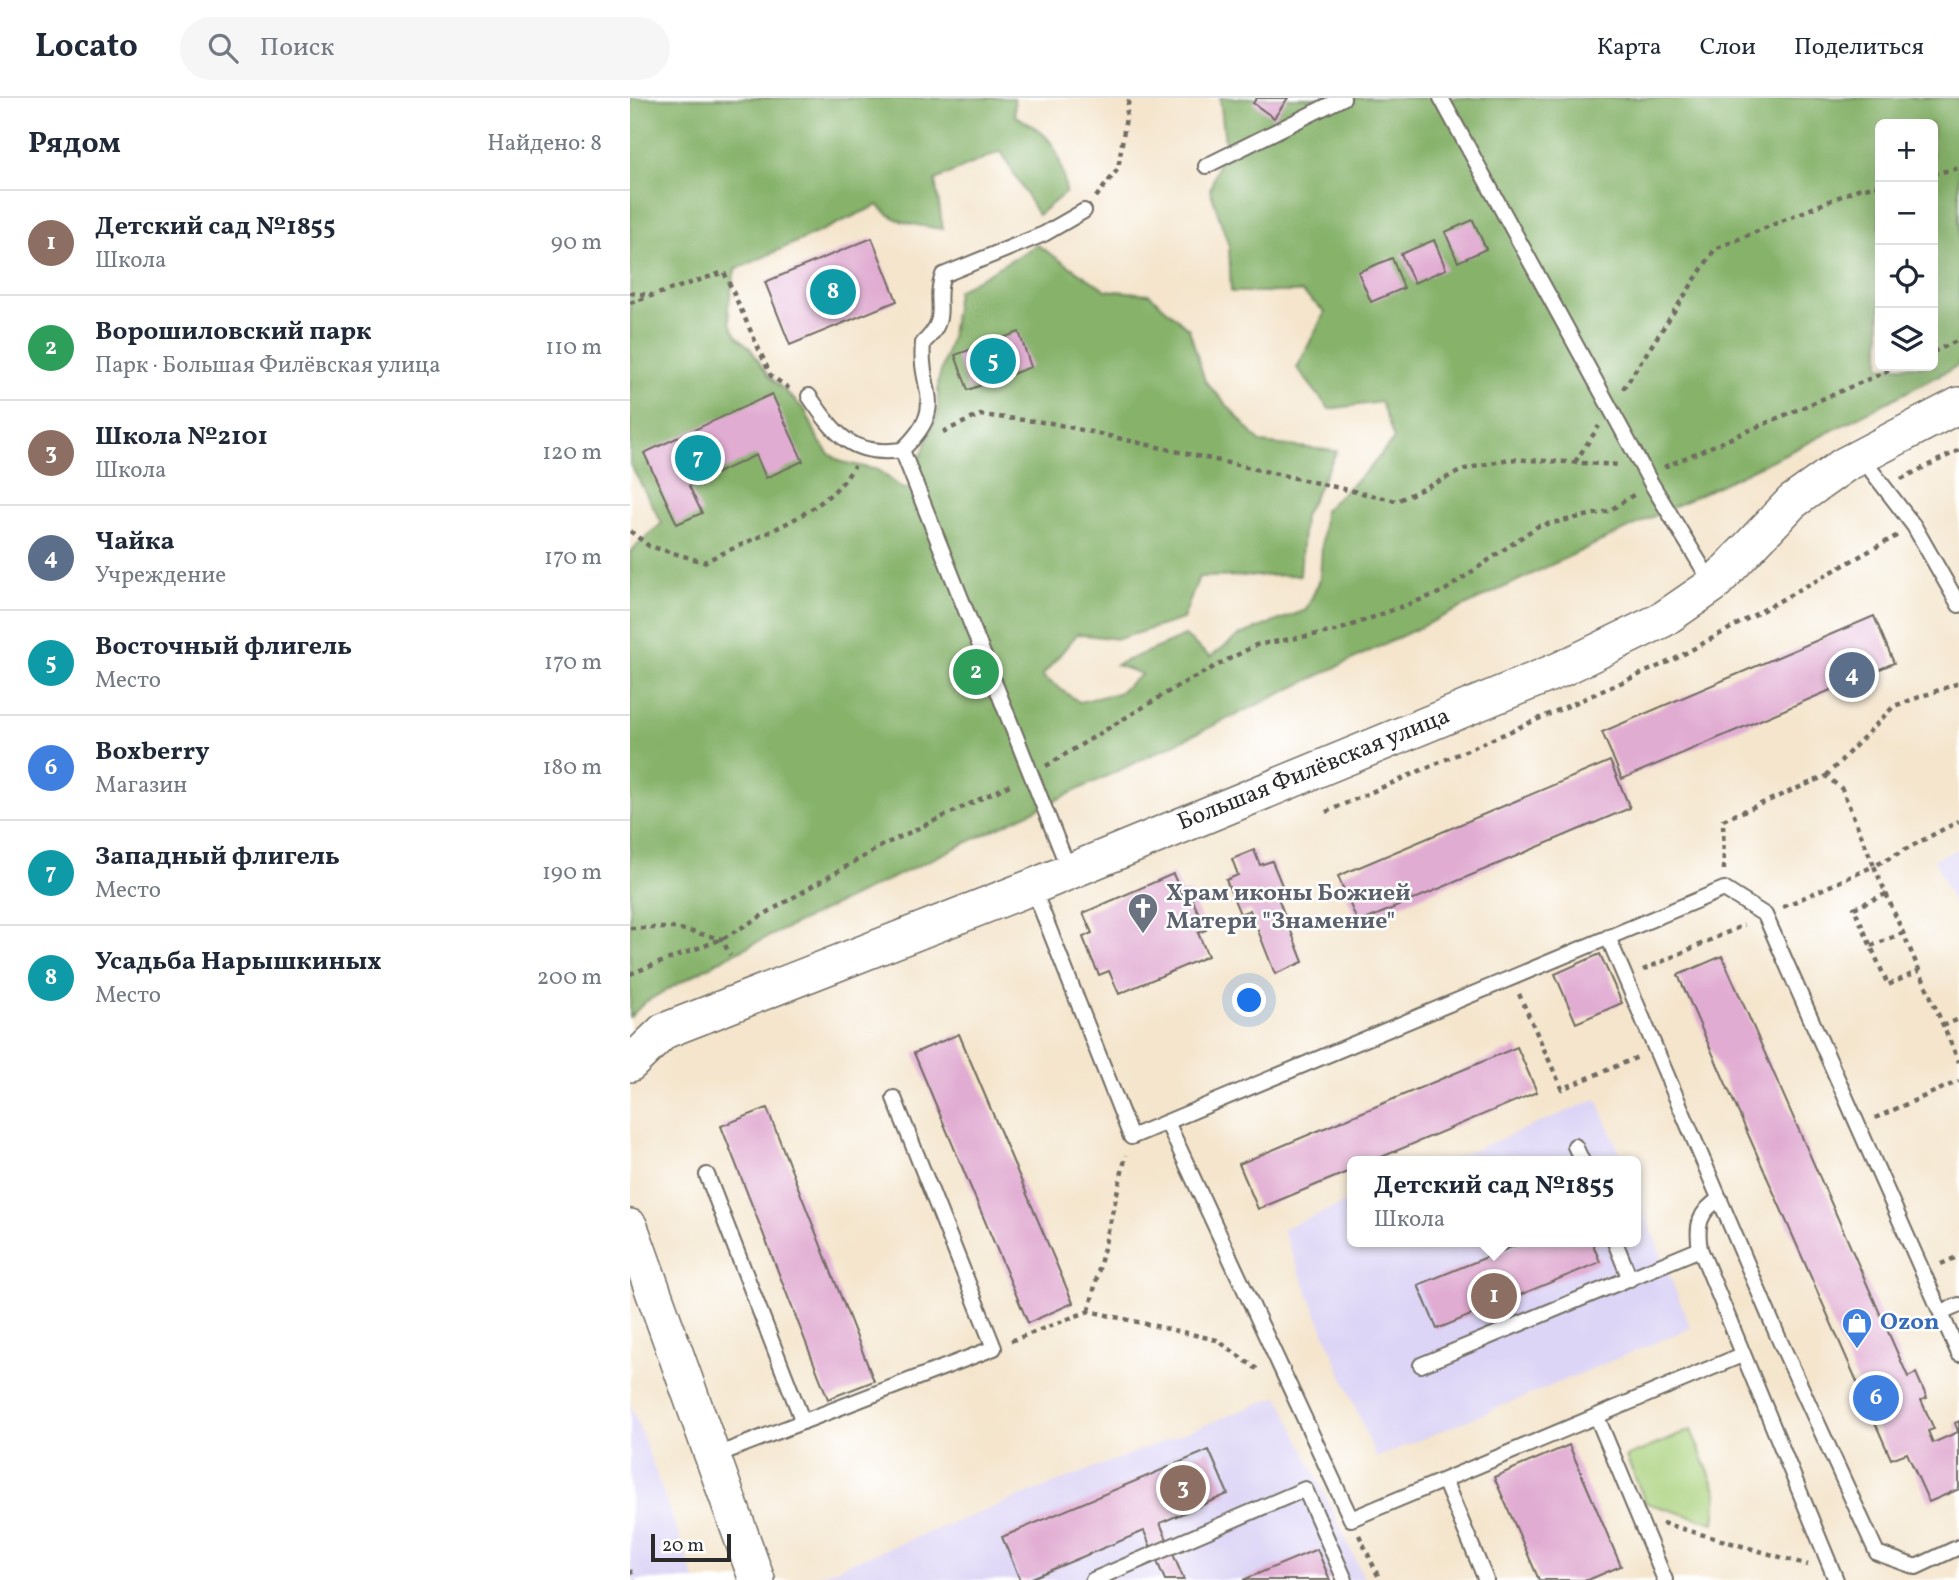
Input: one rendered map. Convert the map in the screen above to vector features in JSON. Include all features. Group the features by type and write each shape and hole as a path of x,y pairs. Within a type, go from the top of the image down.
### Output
{"street":[{"name":"Большая Филёвская улица","path":"630,1064 664,1031 1032,887 1559,670 1662,620 1713,585 1792,502 1860,456 1959,405"},
{"path":"630,1227 757,1580"}],"lane":[{"path":"1206,166 1343,98"},
{"path":"1441,98 1651,483 1713,585"},
{"path":"809,396 834,432 863,450 902,450 917,436 926,419 930,400 921,361 923,343 936,331 941,310 937,289 943,275 1044,234 1084,211"},
{"path":"902,450 1069,870"},
{"path":"1860,456 1914,526 1959,605"},
{"path":"1032,887 1131,1137 1724,889 1765,915 1959,1354"},
{"path":"1608,937 1658,1048 1779,1339 1877,1553 1916,1567 1959,1547"},
{"path":"713,1457 994,1348 894,1098"},
{"path":"1167,1122 1351,1519 1742,1355"},
{"path":"1575,1146 1579,1156"},
{"path":"707,1175 803,1422"},
{"path":"1720,1199 1707,1207 1699,1218 1697,1234 1700,1249 1835,1576"},
{"path":"1617,1247 1630,1279"},
{"path":"1421,1365 1700,1249"},
{"path":"1941,1313 1959,1306"},
{"path":"1597,1417 1665,1580"},
{"path":"1444,1480 1486,1580"},
{"path":"1093,1580 1305,1489 1345,1580"}],"path":[{"path":"1084,211 1118,169 1129,98"},
{"path":"1938,172 1959,168"},
{"path":"1619,395 1715,249 1858,189 1875,186"},
{"path":"630,303 724,272 771,376 798,395 809,396"},
{"path":"630,293 656,296"},
{"path":"1938,350 1959,340"},
{"path":"1651,467 1663,467 1887,371"},
{"path":"902,450 980,415 1051,423 1396,501 1465,469 1509,459 1625,466"},
{"path":"1575,463 1604,418"},
{"path":"630,531 649,546 704,562 818,505 845,482 863,450"},
{"path":"1885,488 1959,450"},
{"path":"630,974 722,939 883,845 1031,775 1178,686 1256,645 1336,631 1444,591 1538,526 1609,511 1651,483 1663,467"},
{"path":"1724,889 1723,820 1826,776 1894,706 1959,682"},
{"path":"1826,776 1842,789 1959,1062"},
{"path":"1626,977 1874,866 1959,821"},
{"path":"1886,894 1854,908 1888,985 1919,971"},
{"path":"630,928 676,928 722,939 730,955"},
{"path":"1871,946 1903,933"},
{"path":"1512,978 1562,1089 1658,1048"},
{"path":"1943,1026 1959,1018"},
{"path":"1858,1126 1959,1081"},
{"path":"1089,1311 1131,1137"},
{"path":"994,1348 1089,1311 1217,1340 1291,1393"},
{"path":"1638,1516 1835,1576"},
{"path":"1351,1519 1380,1580"},
{"path":"630,1570 634,1580"}],"shaded area":[{"path":"1959,849 1959,917 1934,859"},
{"path":"1597,1099 1621,1156 1459,1156"},
{"path":"1347,1202 1347,1247 1641,1247 1641,1205 1691,1328 1376,1458 1282,1229"},
{"path":"1279,1396 1365,1580 806,1580"},
{"path":"630,1402 695,1580 630,1580"}],"green space":[{"path":"630,98 1014,98 1015,116 1038,130 1052,145 1061,165 1066,192 1038,215 1001,151 935,180 943,229 900,220 878,205 735,270 728,308 730,323 737,336 750,348 768,375 805,410 818,439 828,453 842,462 878,470 903,489 919,487 922,472 920,458 938,414 938,382 951,337 957,291 1037,245 1106,290 1149,294 1189,329 1205,381 1261,443 1337,451 1304,516 1300,575 1199,577 1183,619 1118,639 1077,634 1042,676 1079,702 1118,693 1142,674 1116,665 1185,636 1210,657 1240,635 1306,610 1320,580 1324,510 1370,468 1394,439 1381,402 1329,409 1297,368 1325,312 1302,292 1231,292 1229,246 1210,190 1225,142 1220,98 1959,98 1959,365 1806,444 730,955 645,1002 630,1017 630,552 662,523 630,464"},
{"path":"1691,1430 1717,1492 1714,1523 1646,1503 1626,1457"}],"building":[{"path":"1257,98 1288,98 1274,118 1253,103"},
{"path":"1473,220 1486,249 1458,262 1445,232"},
{"path":"872,238 897,301 790,345 765,282"},
{"path":"1434,240 1446,269 1414,283 1401,254"},
{"path":"1392,258 1404,288 1371,302 1358,272"},
{"path":"1019,332 1031,367 968,390 955,355"},
{"path":"772,394 803,461 766,478 756,455 689,486 702,513 677,524 644,453"},
{"path":"1874,616 1894,663 1622,779 1602,732"},
{"path":"1610,761 1630,808 1358,923 1338,876"},
{"path":"1254,850 1260,865 1272,861 1286,895 1278,898 1303,962 1275,974 1250,910 1240,914 1226,880 1238,875 1232,859"},
{"name":"Храм иконы Божией Матери \"Знамение\"","path":"1173,874 1182,894 1189,892 1206,930 1198,933 1208,956 1119,994 1109,971 1099,975 1090,955 1083,937 1092,933 1083,913"},
{"path":"1600,954 1622,1003 1576,1023 1555,974"},
{"path":"1722,956 1908,1377 1916,1373 1927,1398 1921,1400 1934,1429 1928,1431 1933,1443 1958,1432 1955,1423 1959,1421 1959,1489 1929,1502 1907,1453 1891,1459 1678,975"},
{"path":"959,1034 1073,1303 1028,1323 914,1053"},
{"path":"1517,1047 1537,1092 1384,1156 1347,1156 1347,1172 1258,1209 1239,1164"},
{"path":"767,1108 874,1381 828,1399 721,1126"},
{"path":"1512,1247 1594,1247 1600,1262 1437,1329 1418,1285"},
{"path":"1569,1445 1621,1566 1588,1580 1539,1580 1494,1477"},
{"path":"1209,1450 1228,1494 1160,1523 1184,1580 1165,1580 1144,1531 1027,1580 1020,1580 1002,1537"},
{"path":"1317,1549 1330,1580 1243,1580"}],"place":[{"name":"Усадьба Нарышкиных","path":"833,292"},
{"name":"Восточный флигель","path":"993,361"},
{"name":"Западный флигель","path":"698,458"},
{"name":"Ворошиловский парк","path":"976,672"},
{"name":"Чайка","path":"1852,675"},
{"name":"Храм иконы Божией Матери \"Знамение\"","path":"1143,935"},
{"name":"Детский сад №1855","path":"1494,1296"},
{"name":"Ozon","path":"1857,1350"},
{"name":"Boxberry","path":"1876,1398"},
{"name":"Школа №2101","path":"1183,1488"}]}
